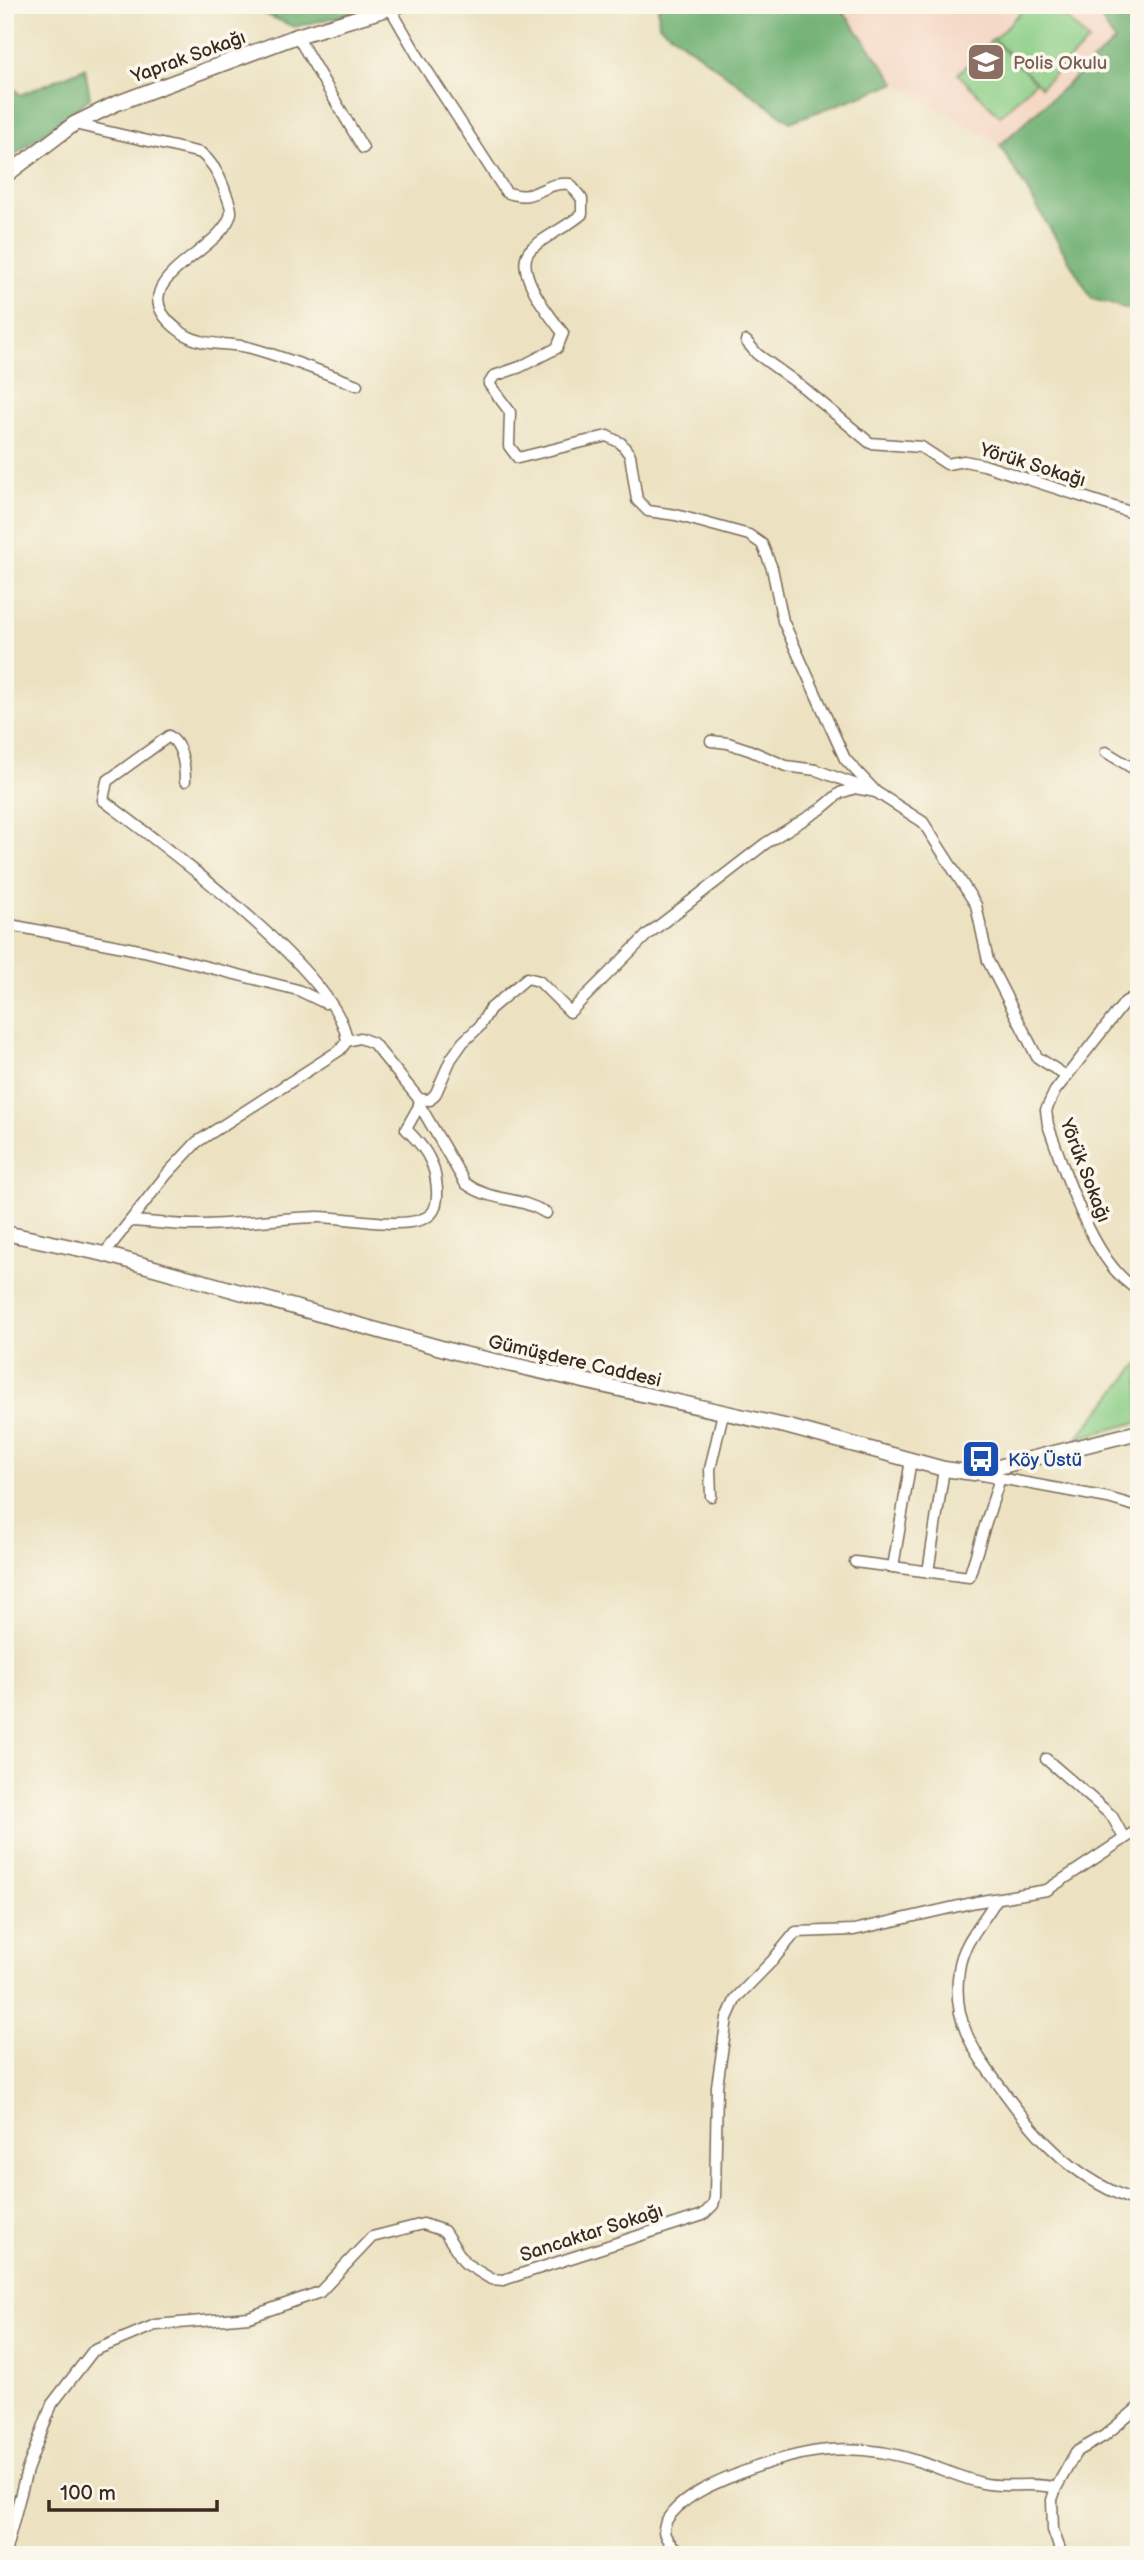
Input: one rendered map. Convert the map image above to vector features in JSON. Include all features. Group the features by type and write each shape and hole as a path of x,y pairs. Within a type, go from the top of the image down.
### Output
{"street":[{"name":"Yaprak Sokağı","path":"5,176 74,124 115,104 297,36 395,7"},
{"path":"395,7 419,58 506,192 521,198 556,183 570,184 582,199 582,214 530,249 524,260 525,270 545,310 563,333 557,348 520,367 494,376 489,384 510,412 509,446 518,458 607,436 621,443 630,455 636,500 648,511 676,515 749,535 762,544 772,568 783,621 845,759 876,792"},
{"path":"297,36 363,148"},
{"path":"74,124 201,153 211,161 232,211 226,227 181,264 160,288 158,297 161,310 172,324 186,335 209,343 248,347 357,385"},
{"name":"Yörük Sokağı","path":"746,341 757,354 804,388 870,443 921,447 947,464 964,461 984,465 1139,515"},
{"path":"185,781 185,767 176,740 169,736 107,781 103,800 181,859 287,951 336,1012 346,1032 347,1041"},
{"path":"711,741 728,743 786,766 816,770 876,792 923,822 976,905 988,961 1037,1057 1066,1076"},
{"path":"1106,752 1134,769 1139,762"},
{"path":"419,1102 430,1100 436,1093 451,1059 463,1042 479,1027 490,1009 527,978 539,981 570,1012 647,935 766,843 841,793 855,788 876,792"},
{"path":"5,925 144,951 298,990 319,999 336,1012"},
{"name":"Yörük Sokağı","path":"1139,994 1125,1002 1055,1091 1046,1110 1048,1125 1090,1234 1125,1284 1139,1290"},
{"path":"104,1254 167,1174 197,1142 340,1049 347,1041 360,1038 373,1043 419,1102 465,1183 476,1191 496,1198 531,1204 546,1213"},
{"path":"131,1221 203,1225 316,1217 341,1217 370,1223 425,1218 433,1213 437,1204 435,1180 430,1159 406,1129 419,1102"},
{"name":"Gümüşdere Caddesi","path":"5,1233 104,1254 459,1353 789,1427 944,1469 974,1473 1139,1432"},
{"path":"711,1496 710,1469 723,1413"},
{"path":"893,1567 911,1460"},
{"path":"928,1572 944,1469"},
{"path":"974,1473 1098,1496 1139,1507"},
{"path":"855,1562 969,1577 1000,1479"},
{"path":"1046,1759 1112,1816 1124,1838"},
{"name":"Sancaktar Sokağı","path":"5,2553 27,2470 52,2404 93,2351 155,2325 249,2316 320,2292 372,2237 424,2224 444,2231 465,2263 491,2279 503,2280 703,2215 713,2205 715,2197 717,2086 727,2018 736,1998 796,1932 854,1930 976,1902 1046,1890 1139,1829"},
{"path":"996,1900 969,1941 959,1967 959,2004 970,2046 1023,2118 1056,2154 1116,2194 1139,2202"},
{"path":"1062,2555 1053,2530 1052,2500 1056,2487 1076,2452 1104,2436 1139,2407"},
{"path":"684,2555 665,2539 663,2534 666,2522 674,2510 725,2479 769,2462 813,2451 863,2448 920,2461 984,2484 1043,2484 1056,2487"}],"shaded area":[{"name":"Polis Okulu","path":"838,5 1092,5 1115,41 1000,145 896,83"}],"green space":[{"path":"245,5 387,5 294,27"},
{"path":"658,5 838,5 896,83 790,122 659,25"},
{"path":"1028,5 1054,5 1089,41 1041,87 994,39"},
{"path":"1092,5 1139,5 1139,312 1092,299 1000,145 1115,41"},
{"path":"993,39 1035,82 1000,116 958,74"},
{"path":"85,68 90,98 5,162 5,78 20,95"},
{"path":"1139,1363 1139,1422 1077,1438"}],"place":[{"name":"Polis Okulu","path":"986,62"},
{"name":"Köy Üstü","path":"981,1459"}]}
